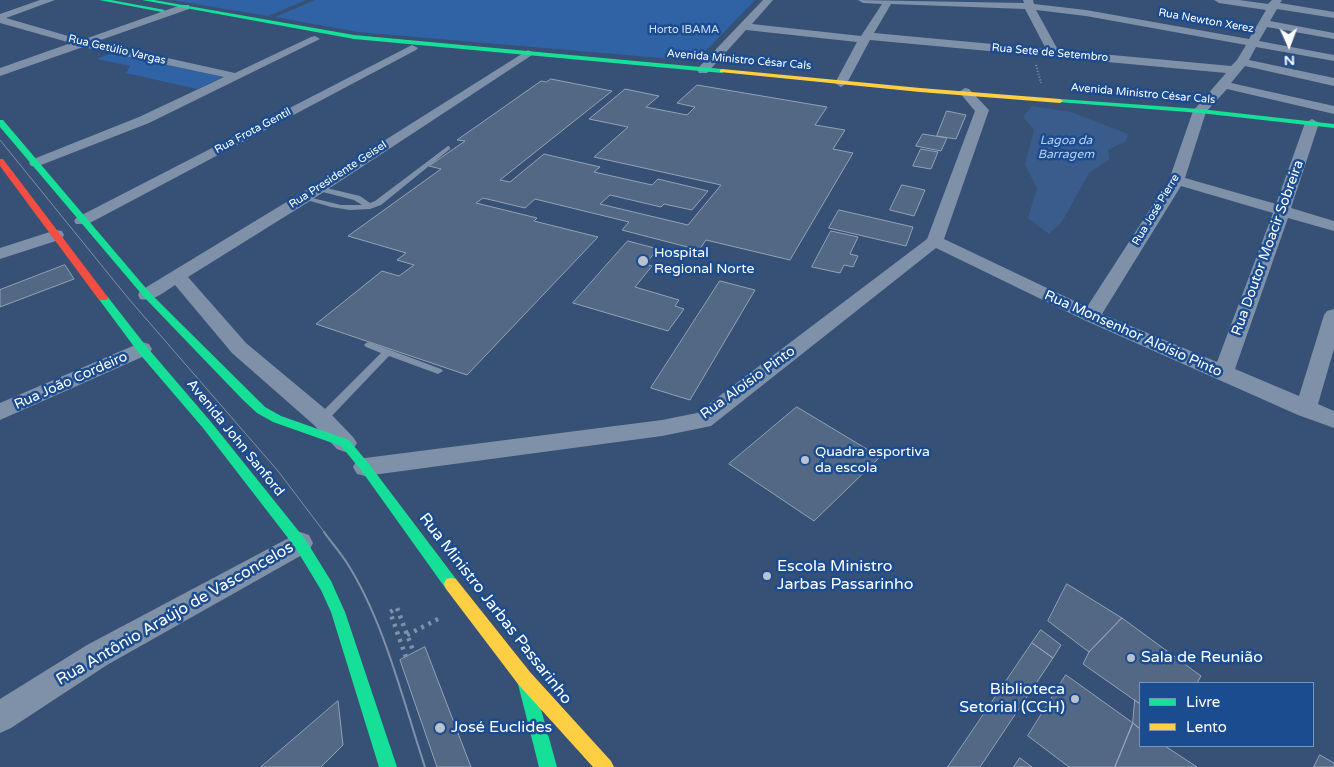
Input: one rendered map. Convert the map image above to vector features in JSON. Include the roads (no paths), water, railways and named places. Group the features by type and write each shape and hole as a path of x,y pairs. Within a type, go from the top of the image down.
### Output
{"main road":[{"name":"Avenida Ministro César Cals","path":"102,0 147,2 185,7 340,35 418,45 1200,111 1334,126"},
{"name":"Avenida Ministro César Cals","path":"147,2 171,12 379,50 418,45"},
{"path":"0,122 36,163 82,221 147,295 261,410 296,428 321,434 345,443 365,467"},
{"name":"Avenida John Sanford","path":"0,161 142,349 208,425 300,543 326,586 338,612 388,767"},
{"name":"Rua Ministro Jarbas Passarinho","path":"365,467 428,555 524,678 605,767"},
{"path":"524,678 548,767"}],"street":[{"path":"1,17 50,0"},
{"path":"704,70 768,0"},
{"name":"Rua Newton Xerez","path":"863,0 1028,3 1334,58"},
{"path":"1219,0 1274,4 1334,15"},
{"path":"841,82 888,1"},
{"path":"1028,3 1054,54"},
{"name":"Rua José Pierre","path":"1091,316 1176,180 1200,111 1224,85 1238,66 1274,4"},
{"path":"0,72 185,7"},
{"name":"Rua Getúlio Vargas","path":"1,17 82,43 234,76"},
{"path":"1263,23 1334,36"},
{"name":"Rua Sete de Setembro","path":"743,26 1054,54 1238,66 1334,82"},
{"path":"36,163 117,131 316,39"},
{"name":"Rua Frota Gentil","path":"82,221 418,45"},
{"name":"Rua Presidente Geisel","path":"147,295 304,198 528,53"},
{"path":"1224,85 1334,110"},
{"path":"936,241 982,110 965,92"},
{"name":"Rua Doutor Moacir Sobreira","path":"1223,373 1312,123"},
{"path":"1176,180 1334,226"},
{"path":"0,254 56,235"},
{"name":"Rua Monsenhor Aloísio Pinto","path":"936,241 1091,316 1334,420"},
{"name":"Rua Aloísio Pinto","path":"365,467 662,428 703,420 936,241"},
{"path":"178,277 239,348 322,418 345,443"},
{"path":"1306,408 1334,315"},
{"name":"Rua João Cordeiro","path":"0,412 142,349"},
{"name":"Rua Antônio Araújo de Vasconcelos","path":"0,718 97,655 300,543"}],"lane":[{"path":"304,198 336,207 370,207 448,148"},
{"path":"318,188 357,198 370,207"},
{"path":"369,345 438,371"},
{"path":"322,418 387,352"}],"water":[{"name":"Lagoa da Barragem","path":"1032,106 1071,112 1128,134 1126,141 1108,150 1109,160 1089,173 1062,222 1049,234 1028,218 1037,188 1025,165 1034,130 1023,117"}],"tram line":[{"path":"0,140 128,298 278,471 325,533"},
{"path":"324,532 347,563 372,610 392,662 425,767"}],"place":[{"name":"Hospital Regional Norte","path":"643,261"},
{"name":"Quadra esportiva da escola","path":"805,460"},
{"name":"Escola Ministro Jarbas Passarinho","path":"767,576"},
{"name":"Sala de Reunião","path":"1131,658"},
{"name":"Biblioteca Setorial (CCH)","path":"1075,699"},
{"name":"José Euclides","path":"440,728"}],"park label":[{"name":"Horto IBAMA","path":"684,30"}]}
